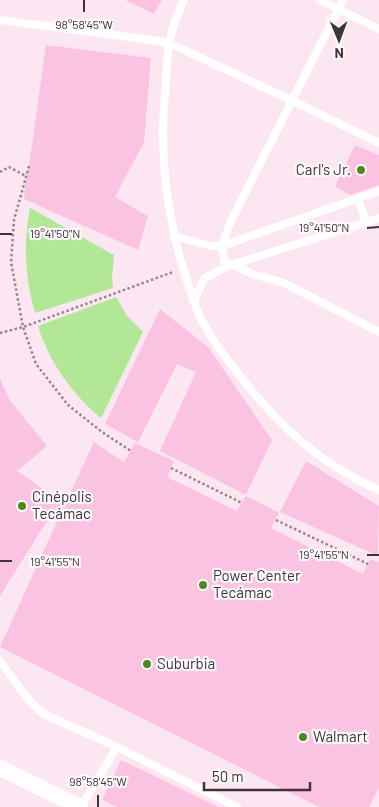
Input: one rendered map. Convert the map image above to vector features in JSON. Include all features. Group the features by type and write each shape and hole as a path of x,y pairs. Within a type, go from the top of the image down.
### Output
{"street":[{"path":"0,768 80,807"}],"lane":[{"path":"184,0 169,44 162,118 167,194 174,236 194,301 214,342 264,406 292,434 317,455 345,474 379,490"},
{"path":"320,0 379,30"},
{"path":"228,266 222,246 230,223 343,0"},
{"path":"0,20 152,40 169,44 379,143"},
{"path":"174,236 211,246 222,246 379,191"},
{"path":"358,198 366,222"},
{"path":"194,301 204,279 228,266 379,218"},
{"path":"228,266 284,283 379,332"},
{"path":"0,661 35,707 44,714 117,747 237,807"},
{"path":"80,807 117,747"}],"path":[{"path":"29,166 14,220 11,262 23,327 36,364 68,405 102,432 131,451"},
{"path":"0,172 9,167 26,176"},
{"path":"0,333 23,327 184,268"},
{"path":"171,468 242,503"},
{"path":"276,520 368,564"}],"green space":[{"path":"30,208 114,255 113,288 35,313 26,261 26,234"},
{"path":"116,297 127,316 143,332 101,418 80,399 63,377 48,352 38,326"}],"building":[{"path":"125,0 162,0 154,14"},
{"path":"46,45 151,58 144,142 115,197 148,216 138,250 24,199"},
{"name":"Carl's Jr.","path":"355,145 379,155 379,185 350,195 335,186"},
{"path":"160,309 208,347 272,440 246,495 160,451 196,372 177,364 138,442 105,424"},
{"name":"Power Center Tecámac","path":"0,378 9,399 47,446 17,471 65,504 94,442 124,462 135,443 174,461 167,477 237,511 246,496 279,513 271,528 363,574 370,559 379,562 379,787 369,807 319,807 0,647 58,519 50,516 0,596"},
{"name":"Power Center Tecámac","path":"306,461 379,506 378,556 280,512"},
{"path":"121,760 219,807 117,807 102,800"}],"place":[{"name":"Carl's Jr.","path":"361,170"},
{"name":"Cinépolis Tecámac","path":"22,506"},
{"name":"Power Center Tecámac","path":"203,585"},
{"name":"Suburbia","path":"147,664"},
{"name":"Walmart","path":"303,737"}]}
